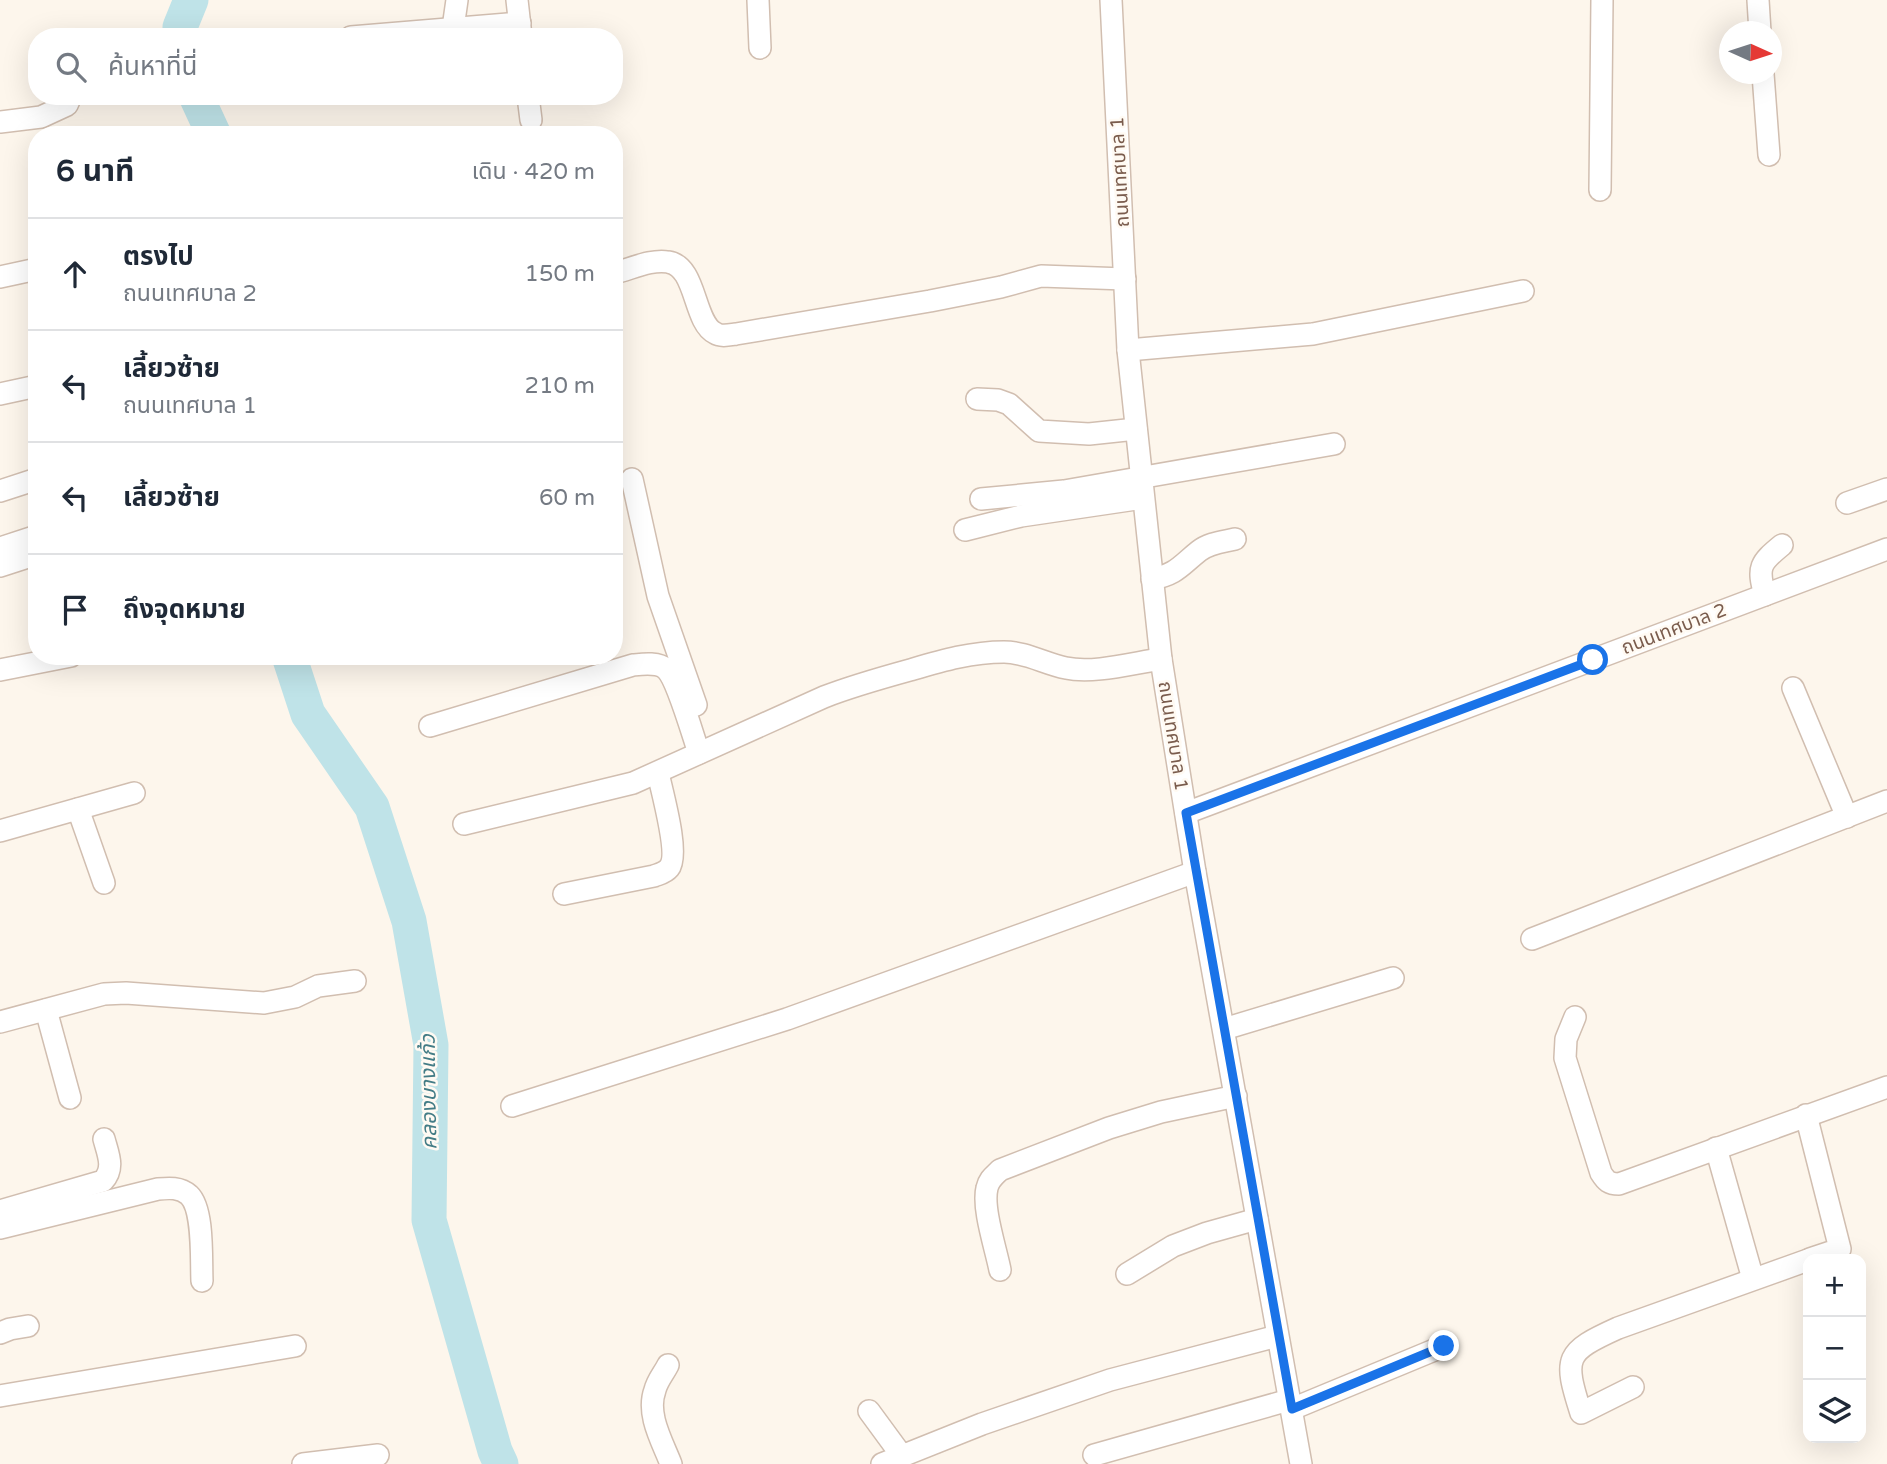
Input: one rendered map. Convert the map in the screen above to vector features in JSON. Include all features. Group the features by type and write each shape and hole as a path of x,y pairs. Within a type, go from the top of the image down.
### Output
{"street":[{"path":"453,28 457,0"},
{"path":"517,0 521,28"},
{"path":"758,0 760,48"},
{"name":"ถนนเทศบาล 1","path":"1111,0 1128,350 1161,659 1195,872 1301,1464"},
{"path":"1600,190 1602,0"},
{"path":"1758,0 1759,21"},
{"path":"1764,84 1769,155"},
{"path":"0,122 41,117 67,105"},
{"path":"529,105 531,120"},
{"path":"623,271 656,262 672,262 684,272 708,328 718,335 737,334 930,300 1001,287 1041,276 1125,279"},
{"path":"0,277 28,271"},
{"path":"1128,350 1313,334 1522,291"},
{"path":"0,394 28,388"},
{"path":"977,399 998,400 1009,404 1039,431 1089,434 1136,429"},
{"path":"965,530 1334,444"},
{"path":"632,479 658,596 705,750"},
{"path":"0,491 28,482"},
{"path":"981,499 1142,487"},
{"path":"1847,503 1887,489"},
{"path":"0,548 28,539"},
{"path":"1152,579 1170,576 1199,551 1212,544 1235,539"},
{"path":"1765,595 1760,569 1764,559 1782,545"},
{"name":"ถนนเทศบาล 2","path":"1186,813 1887,549"},
{"path":"0,566 28,557"},
{"path":"464,824 633,783 853,686 959,657 983,652 1008,652 1028,655 1066,669 1083,670 1161,659"},
{"path":"0,670 28,664"},
{"path":"430,726 633,665 653,664 666,669 705,750"},
{"path":"1793,688 1847,817"},
{"path":"564,894 654,876 671,867 673,852 658,773"},
{"path":"0,831 134,793"},
{"path":"1532,939 1887,801"},
{"path":"78,809 104,883"},
{"path":"512,1106 787,1019 1195,872"},
{"path":"1224,1029 1393,978"},
{"path":"0,1023 104,994 126,993 264,1003 295,997 318,986 355,981"},
{"path":"46,1010 70,1098"},
{"path":"1575,1017 1566,1038 1565,1058 1601,1173 1611,1184 1619,1184 1887,1087"},
{"path":"1000,1270 986,1190 990,1179 1000,1170 1109,1128 1161,1112 1236,1096"},
{"path":"1807,1115 1840,1254"},
{"path":"0,1211 103,1181 109,1175 111,1166 104,1139"},
{"path":"1716,1148 1753,1279"},
{"path":"0,1228 174,1187 189,1195 196,1207 202,1281"},
{"path":"1128,1274 1173,1247 1207,1233 1257,1219"},
{"path":"1633,1387 1581,1413 1570,1373 1571,1361 1576,1351 1591,1340 1619,1328 1803,1262"},
{"path":"0,1333 28,1326"},
{"path":"882,1464 982,1424 1110,1380 1277,1336"},
{"path":"0,1396 295,1346"},
{"path":"1094,1455 1290,1404 1444,1346"},
{"path":"668,1365 655,1389 652,1405 653,1415 671,1464"},
{"path":"869,1411 902,1456"},
{"path":"303,1464 378,1455"}],"waterway":[{"name":"คลองบางแก้ว","path":"180,28 191,0"},
{"name":"คลองบางแก้ว","path":"200,105 210,126"},
{"name":"คลองบางแก้ว","path":"292,665 308,714 372,807 409,921 431,1045 429,1220 501,1464"}],"route":[{"path":"1444,1346 1292,1409 1186,813 1593,660"}]}
